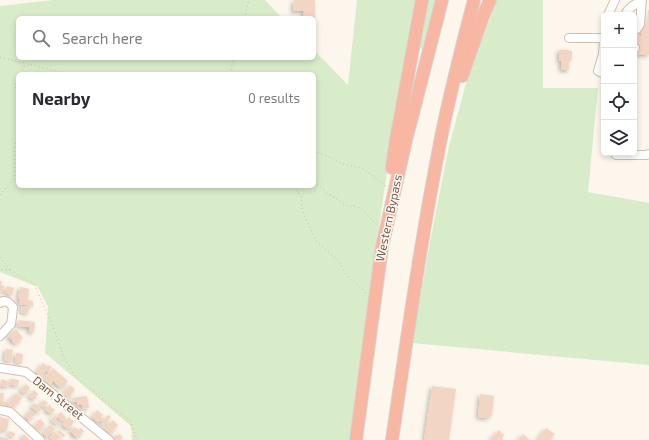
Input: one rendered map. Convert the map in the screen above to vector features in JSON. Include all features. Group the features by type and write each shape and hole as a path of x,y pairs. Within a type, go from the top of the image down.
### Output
{"highway":[{"path":"382,247 396,140 422,0"},
{"name":"Western Bypass","path":"356,440 382,247 406,140 442,0"},
{"path":"392,440 441,137 474,0"},
{"path":"441,137 483,16 490,0"}],"street":[{"path":"609,12 615,0"},
{"path":"627,12 631,6 642,0"},
{"path":"637,29 640,24 642,0"},
{"path":"569,38 601,39"},
{"path":"637,155 649,154"},
{"path":"0,303 3,301 8,302 13,307 11,324 0,336 0,340"},
{"name":"Dam Street","path":"0,368 26,372 109,440"},
{"path":"0,410 10,412 40,440"}],"path":[{"path":"245,16 249,0"},
{"path":"0,57 58,72"},
{"path":"230,72 234,60"},
{"path":"22,72 25,63"},
{"path":"0,195 14,178 14,151 16,142"},
{"path":"316,152 340,163 364,169 390,189"},
{"path":"316,184 349,207 357,207 367,213 373,222 384,230"},
{"path":"296,188 301,196 302,210 316,242 338,260 349,278 375,302"},
{"path":"0,257 10,270 34,284 52,324 63,355 74,375 130,420 137,440"},
{"path":"0,269 10,270"}],"green space":[{"path":"53,0 265,0 280,16 16,16 16,60 316,60 316,52 348,85 357,0 417,0 395,118 350,440 132,440 131,426 45,353 48,307 38,287 0,272 0,6"},
{"path":"427,0 436,0 422,49 419,48"},
{"path":"497,0 543,0 543,88 598,88 588,192 649,203 649,365 412,343 449,146 468,76"}],"building":[{"path":"294,0 315,0 315,16 303,16 304,11 293,11"},
{"path":"649,10 649,55 637,54 637,36 641,36 642,24 647,24"},
{"path":"559,50 572,51 572,59 569,59 569,70 561,70"},
{"path":"0,281 2,281 1,285 4,286 3,292 0,291"},
{"path":"7,286 14,288 12,295 5,293"},
{"path":"20,287 29,289 28,300 33,301 33,306 19,304 20,299 18,299"},
{"path":"22,306 29,307 28,313 21,312"},
{"path":"19,320 35,322 34,332 29,332 29,327 18,326"},
{"path":"16,329 23,338 15,344 8,335"},
{"path":"6,349 13,350 11,361 4,360"},
{"path":"16,353 23,354 22,363 15,362"},
{"path":"43,363 52,367 48,372 46,370 41,377 36,372"},
{"path":"53,368 68,381 61,388 53,381 50,385 43,379"},
{"path":"2,379 9,382 7,387 0,385"},
{"path":"11,379 19,380 18,386 10,384"},
{"path":"26,384 30,388 25,394 20,390"},
{"path":"70,385 75,389 69,398 63,394"},
{"path":"432,386 456,389 449,440 424,440"},
{"path":"34,390 38,394 34,400 29,396"},
{"path":"0,393 4,393 3,401 6,402 6,406 0,405"},
{"path":"16,393 22,398 12,409 7,405"},
{"path":"480,394 494,396 492,415 489,415 489,418 478,417"},
{"path":"87,396 89,408 83,409 82,405 78,405 77,402 74,402 73,398"},
{"path":"44,400 48,403 44,407 40,404"},
{"path":"35,403 41,409 38,413 31,407"},
{"path":"49,405 55,410 51,414 45,409"},
{"path":"31,410 35,415 29,420 25,416"},
{"path":"97,410 103,415 101,417 104,420 108,415 111,417 104,425 100,420 98,422 92,417"},
{"path":"61,412 66,417 62,421 57,416"},
{"path":"54,416 57,417 55,419 60,424 59,426 51,420"},
{"path":"0,417 9,419 7,430 2,429 2,432 0,432"},
{"path":"69,417 74,422 68,429 62,424"},
{"path":"40,419 45,424 37,432 32,428"},
{"path":"113,420 118,425 110,434 105,429"},
{"path":"50,425 55,429 47,437 43,433"},
{"path":"74,427 79,430 81,428 84,431 77,438 70,431"},
{"path":"546,428 555,434 550,440 539,440 538,439"},
{"path":"59,430 65,435 64,437 57,432"},
{"path":"499,430 504,435 502,438 503,439 490,440"},
{"path":"9,431 15,433 14,437 8,435"},
{"path":"55,432 60,436 57,440 52,440 50,438"},
{"path":"24,434 30,440 23,440 21,437"},
{"path":"120,434 123,438 120,440 115,440 113,437"},
{"path":"523,434 530,440 518,440"},
{"path":"0,437 8,438 8,440 0,440"}]}
